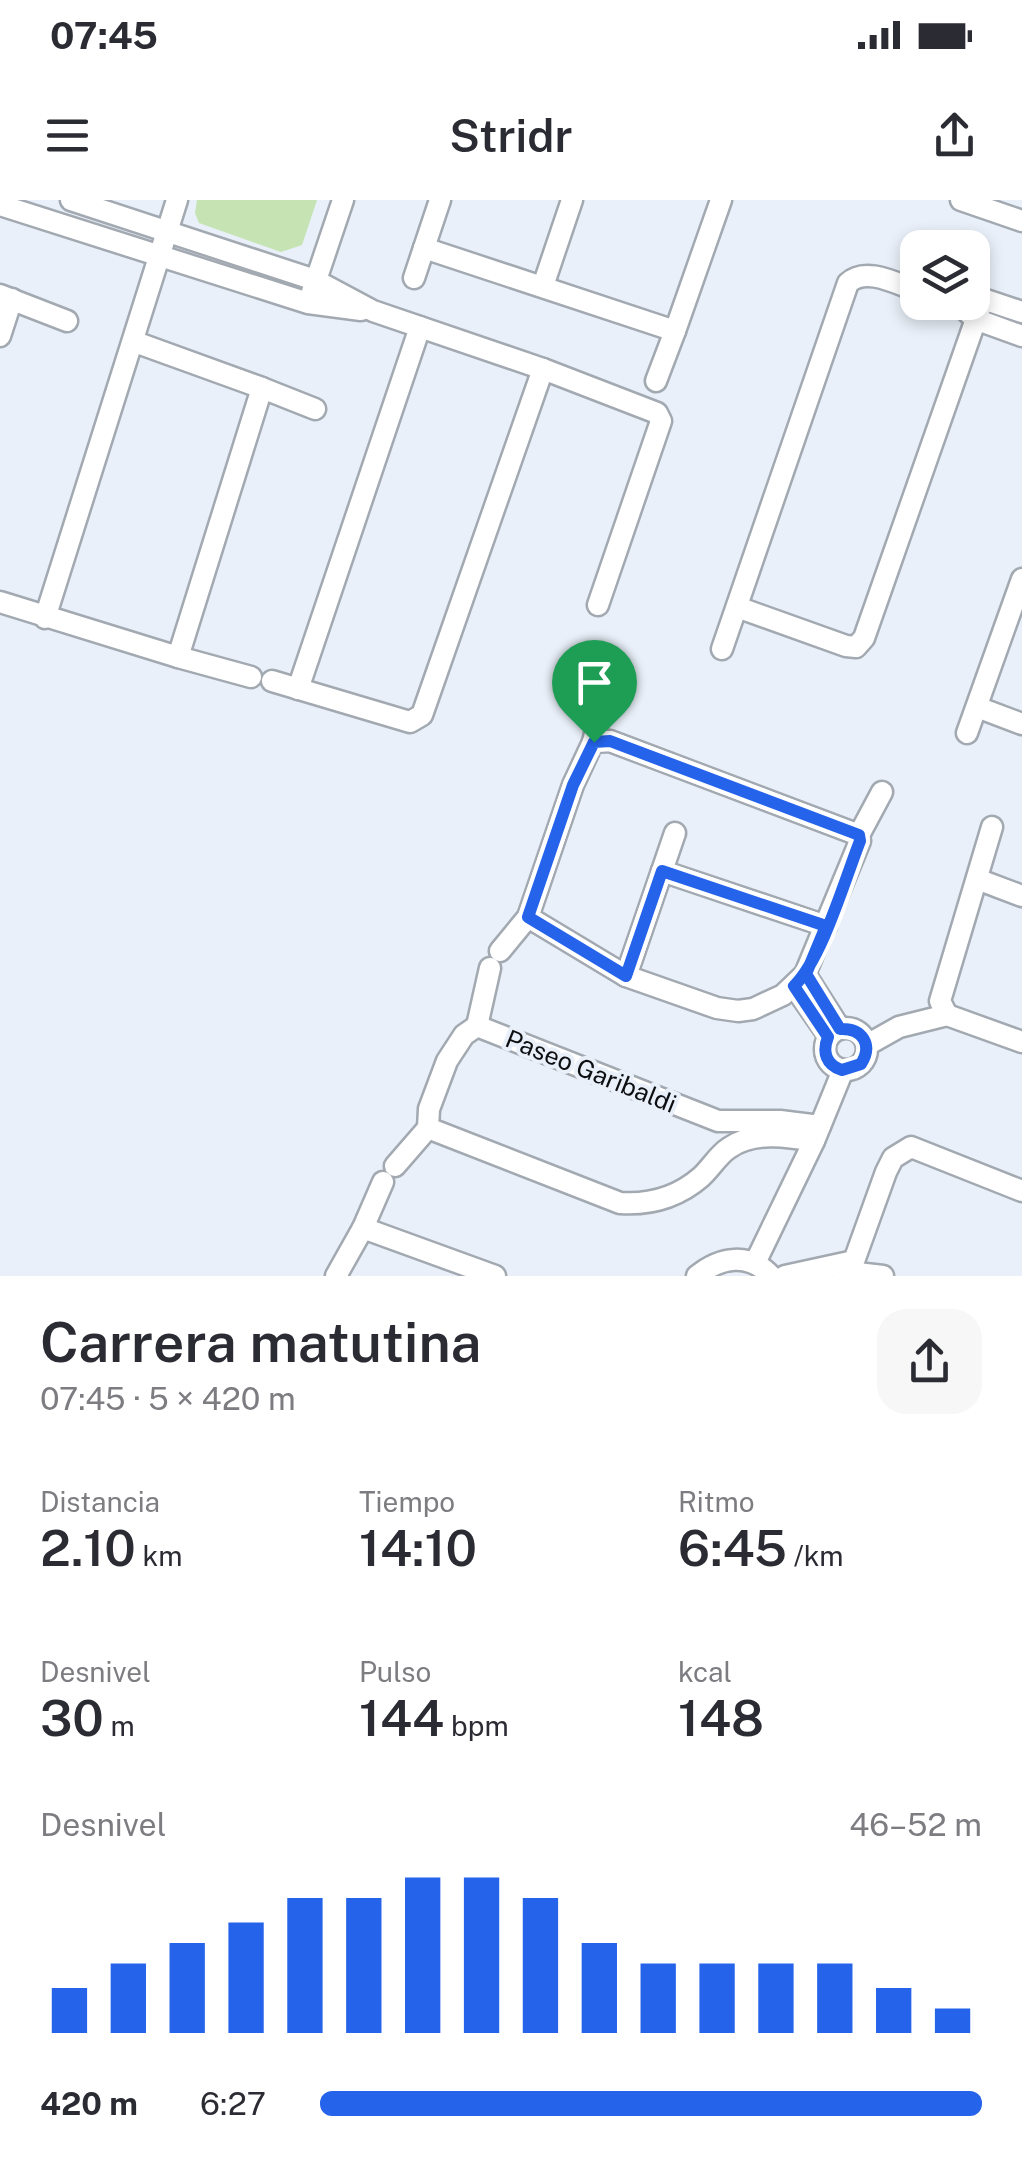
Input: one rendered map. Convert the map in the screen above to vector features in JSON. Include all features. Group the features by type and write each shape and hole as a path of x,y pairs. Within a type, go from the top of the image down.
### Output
{"street":[{"path":"71,200 316,280 373,311 656,413 661,421 598,605"},
{"path":"45,618 177,200"},
{"path":"308,303 343,200"},
{"path":"414,278 440,200"},
{"path":"543,286 572,200"},
{"path":"656,381 721,200"},
{"path":"975,202 1022,220"},
{"path":"0,205 308,303 373,311"},
{"path":"424,248 675,330"},
{"path":"722,649 848,283 856,275 866,274 900,285"},
{"path":"0,336 6,298 68,321"},
{"path":"990,308 1022,312"},
{"path":"990,318 1022,336"},
{"path":"737,607 846,646 856,647 864,638 963,320"},
{"path":"298,689 420,327"},
{"path":"135,342 314,409"},
{"path":"272,681 410,722 422,714 543,370"},
{"path":"178,658 262,388"},
{"path":"968,733 1022,579"},
{"path":"0,602 251,677"},
{"path":"477,1026 495,960 528,917 573,785 594,742 607,685"},
{"path":"977,707 1022,724"},
{"path":"594,742 610,741 859,835"},
{"path":"528,917 626,976 738,1012 768,1003 800,980 826,926 859,835 882,792"},
{"path":"948,1015 940,1001 992,827"},
{"path":"626,976 676,833"},
{"path":"662,871 826,926"},
{"path":"976,879 1022,896"},
{"path":"800,980 834,1033"},
{"path":"842,1070 861,1064 867,1045 899,1028 948,1015 1022,1042"},
{"name":"Paseo Garibaldi","path":"336,1276 389,1174 428,1128 429,1109 447,1060 464,1035 477,1026 718,1121 780,1121 817,1133"},
{"path":"834,1033 860,1033 867,1045"},
{"path":"834,1033 826,1058 842,1070"},
{"path":"697,1276 714,1262 735,1258 763,1270 842,1070"},
{"path":"718,1121 730,1146"},
{"path":"428,1128 620,1202 638,1204 655,1202 699,1179 730,1146 774,1134 817,1133"},
{"path":"851,1270 886,1172 894,1158 911,1147 1022,1191"},
{"path":"364,1228 460,1270 494,1276"},
{"path":"784,1276 851,1270 883,1276"}],"green space":[{"path":"197,200 317,200 302,245 281,252 199,223 195,213"}],"route":[{"path":"594,742 582,760 528,917 626,976 662,871 826,926 806,974 840,1029 854,1030 864,1039 867,1052 861,1064 842,1070 830,1064 824,1050 828,1037 794,986 806,974 826,926 860,841 859,835 610,741 594,742"}]}
